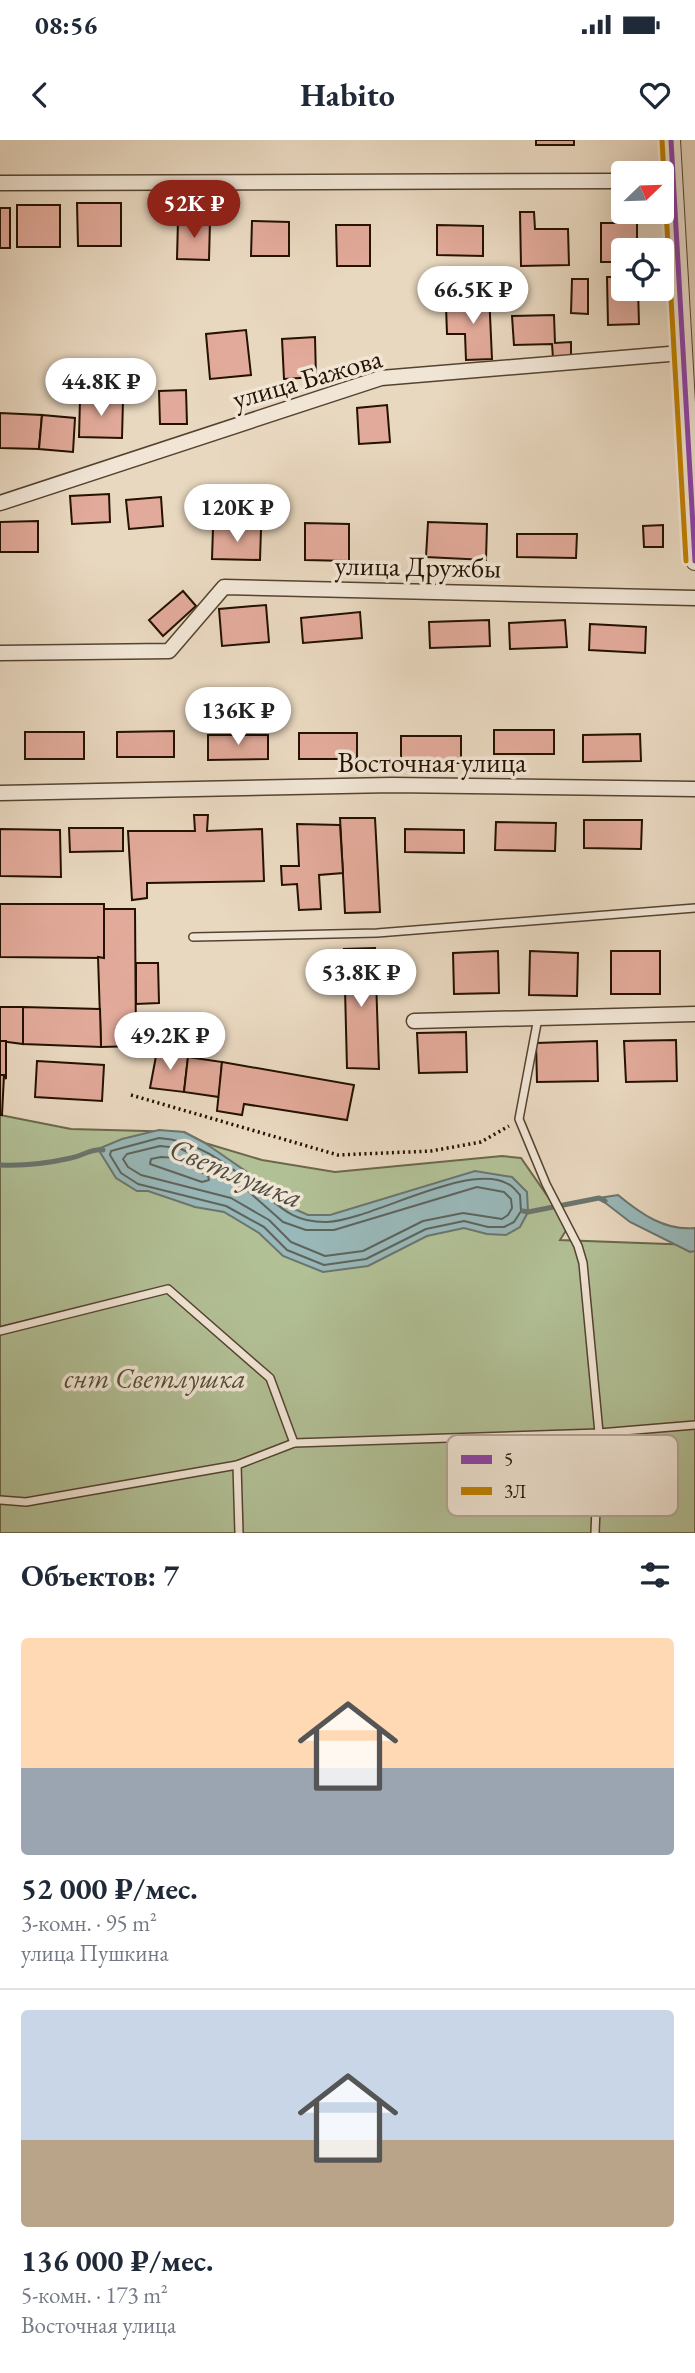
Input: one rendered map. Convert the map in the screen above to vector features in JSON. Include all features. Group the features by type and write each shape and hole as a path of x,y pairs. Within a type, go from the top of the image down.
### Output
{"street":[{"path":"669,161 671,140"},
{"path":"0,183 611,181"},
{"path":"673,224 688,330 681,353 695,562"},
{"name":"улица Бажова","path":"0,503 381,378 681,353"},
{"name":"улица Дружбы","path":"0,653 169,651 224,587 695,598"},
{"name":"Восточная улица","path":"0,793 392,785 695,789"},
{"path":"414,1021 695,1014"}],"lane":[{"path":"193,937 377,933 695,908"},
{"path":"538,1018 519,1119 546,1184 578,1246 583,1263 598,1433"},
{"path":"0,1331 168,1289 270,1378 294,1443"},
{"path":"537,1435 695,1425"},
{"path":"0,1500 26,1502 237,1465 294,1443 447,1438"},
{"path":"237,1465 239,1533"}],"path":[{"path":"131,1095 338,1155 431,1151 481,1142 519,1119"}],"green space":[{"name":"снт Светлушка","path":"0,1115 71,1129 184,1132 205,1143 262,1160 335,1172 502,1156 521,1158 567,1229 560,1240 695,1245 695,1533 0,1533"}],"water":[{"path":"159,1130 184,1132 205,1143 257,1179 292,1208 308,1215 330,1215 475,1171 512,1177 527,1192 528,1212 520,1227 506,1235 487,1234 464,1228 427,1236 368,1266 323,1272 283,1256 259,1233 224,1212 195,1207 148,1191 137,1191 116,1178 98,1149 122,1139"},
{"path":"618,1195 654,1220 674,1227 695,1228 695,1251 690,1252 630,1222 599,1198"}],"building":[{"path":"536,140 574,140 574,145 536,145"},
{"path":"77,203 121,203 121,246 78,246"},
{"path":"17,205 60,205 60,247 17,247"},
{"path":"0,208 10,208 10,248 0,248"},
{"path":"520,212 534,212 535,229 568,229 569,265 521,266"},
{"path":"178,220 210,221 209,260 177,259"},
{"path":"252,221 289,222 289,256 251,256"},
{"path":"601,223 637,224 637,238 611,238 611,262 601,262"},
{"path":"336,225 370,225 370,266 337,266"},
{"path":"437,225 483,226 483,256 437,255"},
{"path":"607,277 611,277 611,301 638,301 639,324 608,325"},
{"path":"572,279 588,279 588,314 571,313"},
{"path":"489,293 492,359 466,360 465,334 447,334 446,306 469,305 469,294"},
{"path":"554,315 555,343 571,342 571,357 553,358 552,344 514,345 512,316"},
{"path":"246,330 251,375 210,379 206,334"},
{"path":"315,337 316,377 284,379 282,339"},
{"path":"186,390 187,424 160,424 159,391"},
{"path":"80,399 123,400 122,438 79,437"},
{"path":"387,405 390,442 359,444 357,408"},
{"path":"0,413 42,415 39,449 0,448"},
{"path":"42,415 75,418 73,452 39,449"},
{"path":"109,494 110,522 72,524 70,496"},
{"path":"161,497 163,526 129,529 126,500"},
{"path":"38,521 38,552 0,552 0,522"},
{"path":"428,522 487,524 486,560 426,557"},
{"path":"305,523 349,524 349,561 305,560"},
{"path":"663,525 663,547 644,547 643,526"},
{"path":"213,528 261,529 260,560 212,559"},
{"path":"517,534 577,534 576,558 517,557"},
{"path":"183,591 196,606 163,636 149,620"},
{"path":"266,605 269,642 222,646 219,609"},
{"path":"360,612 362,638 303,643 301,618"},
{"path":"489,620 490,646 430,648 429,622"},
{"path":"565,620 567,647 510,649 509,623"},
{"path":"590,624 646,627 645,653 589,650"},
{"path":"494,730 554,730 554,754 494,754"},
{"path":"174,731 174,757 117,757 117,732"},
{"path":"25,732 84,732 84,759 25,759"},
{"path":"299,733 357,733 357,759 299,759"},
{"path":"640,734 641,761 583,762 583,735"},
{"path":"208,735 268,735 268,759 208,760"},
{"path":"401,736 461,736 461,763 401,763"},
{"path":"194,815 208,815 207,831 262,829 264,881 147,883 147,898 132,900 128,831 195,831"},
{"path":"340,818 375,818 380,912 345,913"},
{"path":"584,820 642,820 641,849 584,848"},
{"path":"496,822 556,823 555,851 495,850"},
{"path":"297,824 340,825 343,873 319,875 321,909 299,910 297,884 282,885 281,866 299,866"},
{"path":"69,828 123,828 123,851 70,852"},
{"path":"0,829 60,830 61,877 0,876"},
{"path":"405,829 464,830 464,853 405,852"},
{"path":"0,904 104,904 104,958 0,957"},
{"path":"104,909 135,909 136,1046 101,1047 98,957 104,958"},
{"path":"375,948 379,1069 347,1068 344,949"},
{"path":"498,951 499,993 454,994 453,953"},
{"path":"530,951 578,953 577,996 529,995"},
{"path":"611,951 660,951 660,994 611,994"},
{"path":"136,963 158,963 159,1003 136,1004"},
{"path":"0,1007 23,1007 23,1044 0,1041"},
{"path":"23,1007 100,1009 101,1047 23,1044"},
{"path":"466,1032 467,1072 419,1073 417,1033"},
{"path":"676,1040 677,1081 626,1082 624,1041"},
{"path":"0,1041 6,1041 6,1079 4,1075 0,1075"},
{"path":"597,1041 598,1081 537,1082 536,1043"},
{"path":"157,1051 188,1057 184,1092 150,1088"},
{"path":"188,1057 222,1062 219,1097 184,1092"},
{"path":"37,1061 104,1065 102,1101 35,1097"},
{"path":"222,1062 354,1085 347,1120 244,1104 242,1115 217,1111"},
{"path":"0,1075 4,1075 2,1115 0,1115"}],"waterway":[{"name":"Светлушка","path":"0,1165 45,1163 103,1150"},
{"name":"Светлушка","path":"523,1211 599,1198 605,1201"}],"transit line":[{"name":"3Л","path":"662,140 686,561"},
{"name":"5","path":"671,140 695,561"}]}
